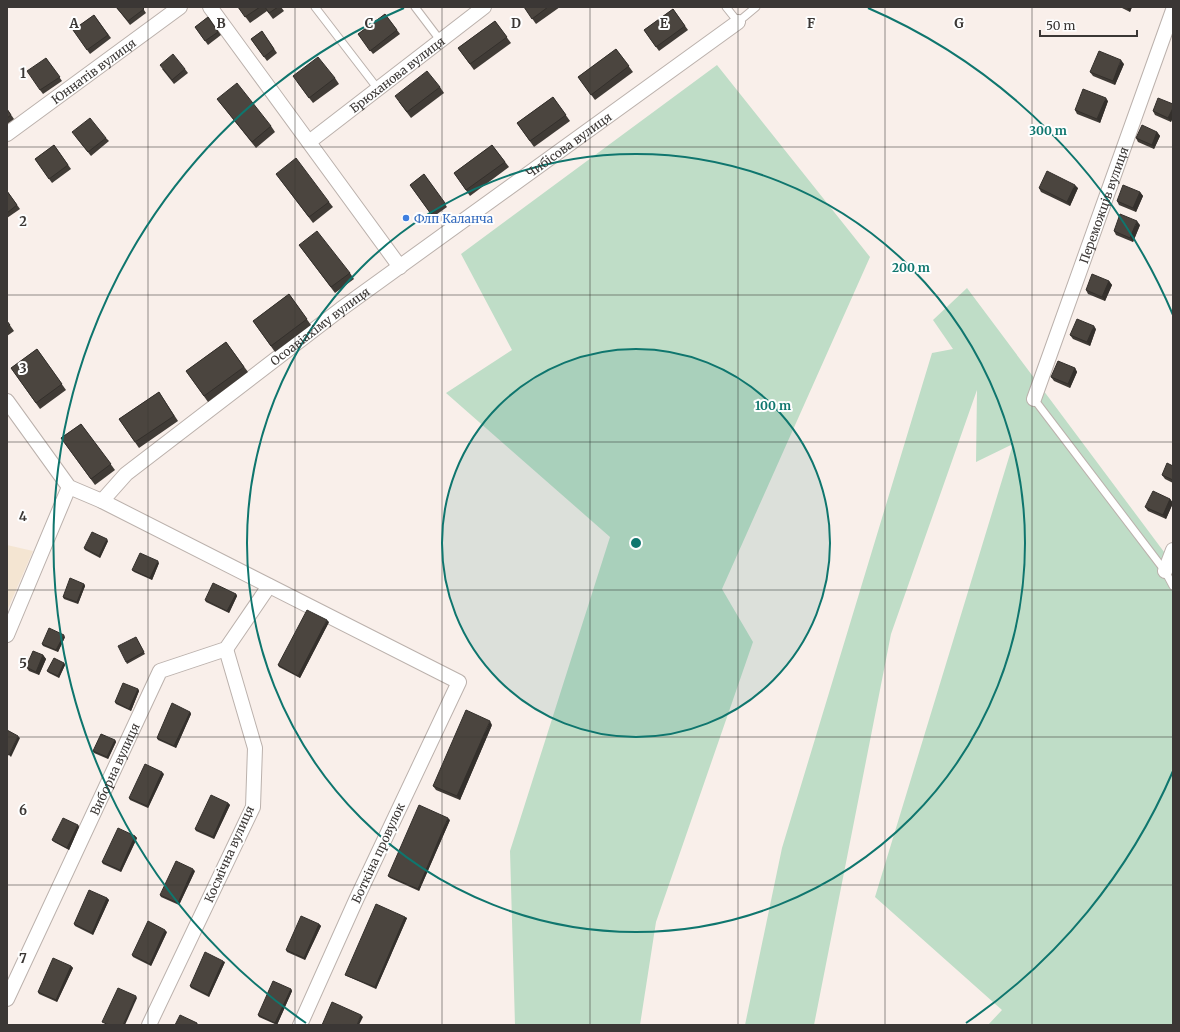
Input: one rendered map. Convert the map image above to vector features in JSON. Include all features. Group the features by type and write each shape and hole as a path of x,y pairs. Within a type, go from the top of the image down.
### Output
{"street":[{"name":"Юннатів вулиця","path":"7,134 180,7"},
{"path":"210,7 400,267"},
{"name":"Брюханова вулиця","path":"309,142 484,7"},
{"name":"Переможців вулиця","path":"1034,400 1173,10"},
{"name":"Чибісова вулиця","path":"400,267 738,22"},
{"name":"Осоавіахіму вулиця","path":"102,501 126,474 341,309 400,267"},
{"path":"7,401 69,487 102,501 269,586 226,649"},
{"path":"7,635 69,487"},
{"path":"1164,572 1173,550"},
{"name":"Боткіна провулок","path":"269,586 459,682 356,900 300,1025"},
{"name":"Виборна вулиця","path":"7,999 160,671 226,649"},
{"name":"Космічна вулиця","path":"149,1025 253,807 255,748 226,649"}],"lane":[{"path":"315,7 378,89"},
{"path":"415,7 440,40"},
{"path":"726,7 738,22 756,7"},
{"path":"1034,400 1173,586"}],"shaded area":[{"path":"7,545 33,551 7,611"}],"green space":[{"path":"717,65 870,257 722,589 753,642 656,922 640,1025 515,1025 510,851 610,537 446,393 512,350 461,254"},
{"path":"967,288 1173,564 1173,1025 988,1025 1002,1010 875,897 1013,444 976,462 977,390 891,634 814,1025 745,1025 782,848 932,353 953,349 933,320"}],"building":[{"path":"116,7 142,7 144,9 128,21"},
{"path":"238,7 260,7 245,17"},
{"path":"265,7 278,7 269,13"},
{"path":"524,7 548,7 532,19"},
{"path":"673,9 685,26 656,47 644,30"},
{"path":"385,14 397,30 370,51 358,34"},
{"path":"94,15 108,35 87,50 73,30"},
{"path":"208,17 218,32 205,41 195,27"},
{"path":"495,21 507,37 470,64 458,48"},
{"path":"262,31 274,49 264,57 251,39"},
{"path":"616,49 629,66 591,95 578,77"},
{"path":"1099,51 1121,60 1113,81 1090,72"},
{"path":"173,54 185,69 172,80 160,65"},
{"path":"318,57 335,78 309,98 293,76"},
{"path":"46,58 60,77 40,90 27,71"},
{"path":"427,71 440,87 407,112 395,96"},
{"path":"237,83 271,126 252,142 217,99"},
{"path":"1083,89 1106,98 1097,119 1075,110"},
{"path":"553,97 566,115 530,141 517,123"},
{"path":"1158,98 1173,104 1173,108 1168,118 1153,111"},
{"path":"7,109 11,115 7,118"},
{"path":"90,118 106,138 88,152 72,132"},
{"path":"1142,125 1157,132 1152,145 1136,138"},
{"path":"54,145 68,165 49,179 35,159"},
{"path":"492,145 505,162 466,190 454,173"},
{"path":"296,158 329,202 309,217 276,174"},
{"path":"1047,171 1075,185 1067,202 1039,188"},
{"path":"424,174 445,203 431,214 410,185"},
{"path":"1123,185 1140,192 1133,208 1117,201"},
{"path":"7,191 17,205 7,213"},
{"path":"1120,214 1137,221 1130,238 1114,231"},
{"path":"317,231 350,273 331,287 299,245"},
{"path":"1092,274 1109,281 1102,297 1086,290"},
{"path":"289,294 307,319 271,346 253,321"},
{"path":"1077,319 1094,326 1087,342 1070,335"},
{"path":"226,342 244,367 204,396 186,371"},
{"path":"37,349 62,384 36,403 11,368"},
{"path":"1058,361 1075,368 1068,384 1051,377"},
{"path":"159,392 174,416 135,442 119,419"},
{"path":"81,424 111,464 91,479 61,438"},
{"path":"1167,463 1173,466 1173,480 1162,475"},
{"path":"1153,491 1170,499 1163,515 1145,507"},
{"path":"92,532 107,539 99,556 84,548"},
{"path":"140,553 158,561 150,578 132,570"},
{"path":"70,578 84,584 77,602 63,597"},
{"path":"213,583 236,594 227,611 205,600"},
{"path":"307,610 327,620 298,676 278,665"},
{"path":"49,628 64,635 56,650 42,644"},
{"path":"136,637 144,652 126,662 118,646"},
{"path":"33,651 43,655 36,672 26,667"},
{"path":"54,658 64,663 58,676 47,671"},
{"path":"123,683 138,689 129,709 115,702"},
{"path":"172,703 190,712 174,746 157,738"},
{"path":"466,710 490,721 457,796 433,786"},
{"path":"7,730 18,736 9,755 7,754"},
{"path":"101,734 115,740 107,757 93,751"},
{"path":"145,764 162,772 147,806 129,798"},
{"path":"211,795 228,803 213,837 195,829"},
{"path":"419,805 448,818 418,889 388,876"},
{"path":"63,818 78,825 67,848 52,840"},
{"path":"118,828 135,836 120,870 102,862"},
{"path":"176,861 193,869 178,903 160,895"},
{"path":"89,890 107,898 92,933 74,924"},
{"path":"376,904 405,917 375,987 345,975"},
{"path":"301,916 319,924 304,958 286,950"},
{"path":"148,921 165,930 150,964 132,955"},
{"path":"205,952 223,961 208,995 190,986"},
{"path":"53,958 71,966 56,1000 38,992"},
{"path":"273,981 291,989 275,1023 258,1015"},
{"path":"118,988 136,996 123,1025 109,1025 102,1022"},
{"path":"332,1002 361,1015 357,1025 322,1025"},
{"path":"180,1015 197,1023 197,1025 175,1025"}],"place":[{"name":"Флп Каланча","path":"406,218"}]}
